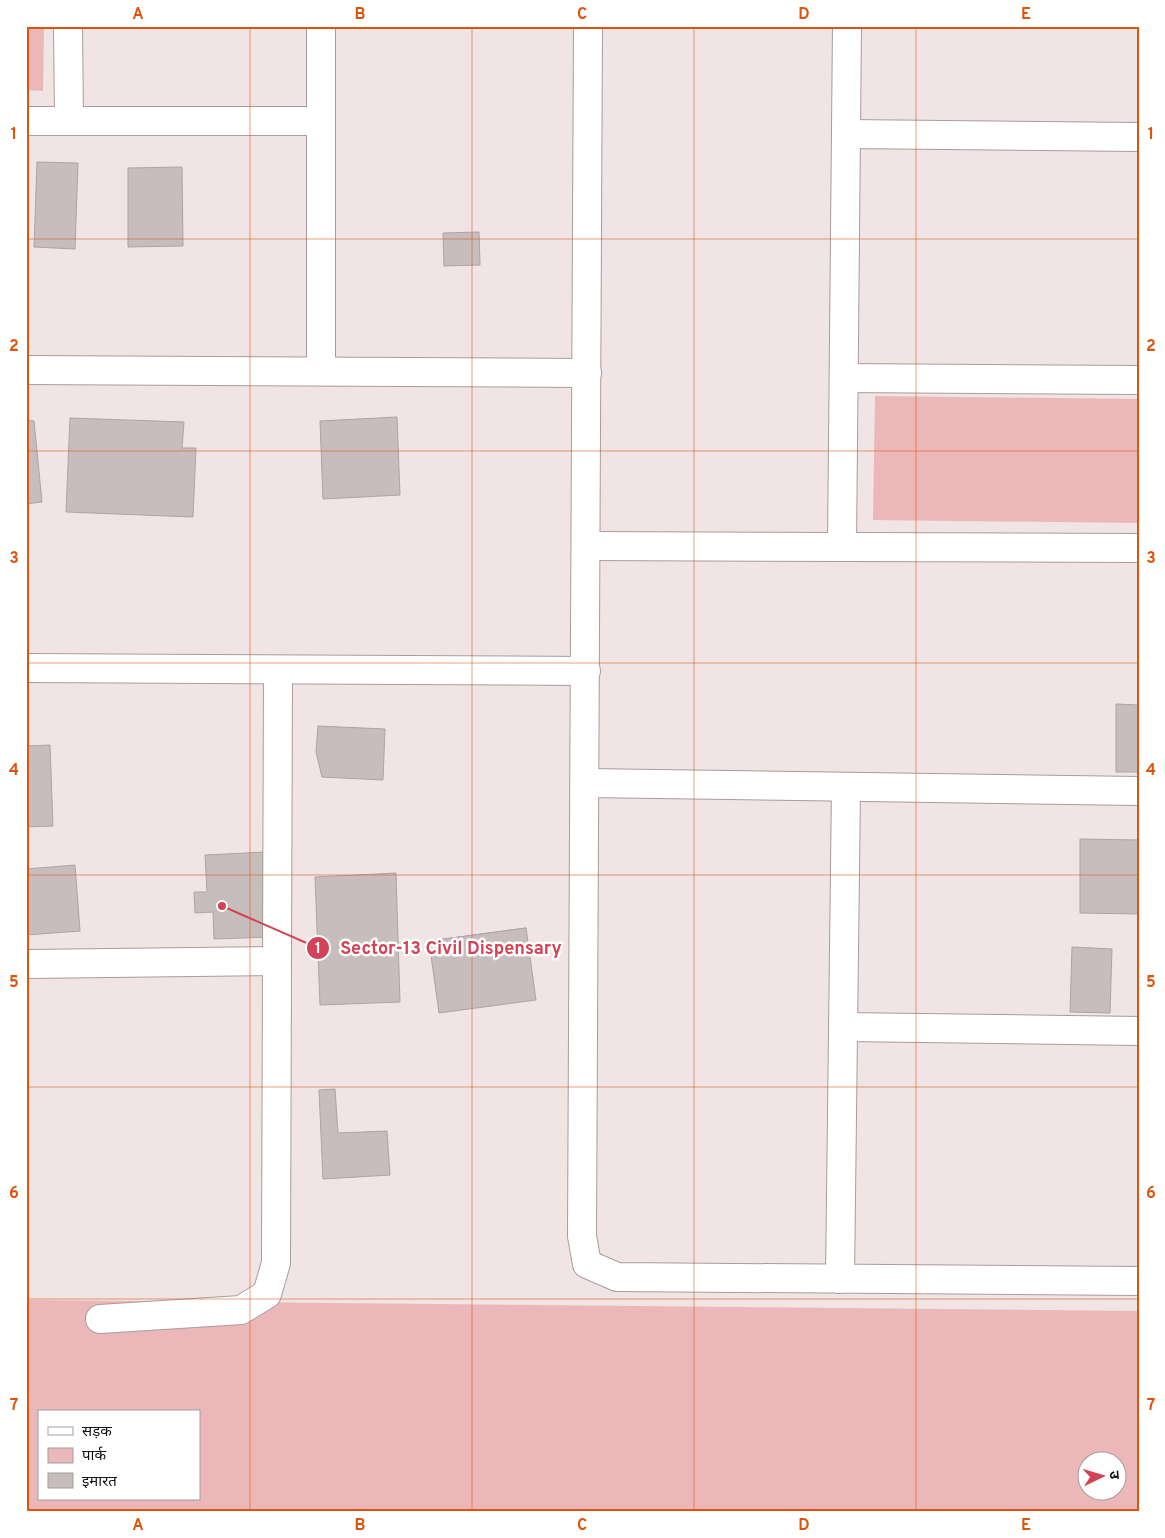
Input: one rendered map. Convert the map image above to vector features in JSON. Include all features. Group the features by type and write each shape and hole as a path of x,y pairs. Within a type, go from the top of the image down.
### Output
{"street":[{"path":"68,26 69,121"},
{"path":"321,26 321,371"},
{"path":"588,26 586,783 582,1236 588,1264 617,1277 1139,1281"},
{"path":"842,547 847,26"},
{"path":"26,121 321,121"},
{"path":"846,134 1139,137"},
{"path":"26,370 587,372"},
{"path":"844,378 1139,380"},
{"path":"586,546 1139,548"},
{"path":"26,668 586,671"},
{"path":"100,1319 241,1310 267,1294 276,1264 278,670"},
{"path":"586,783 1139,791"},
{"path":"840,1279 846,787"},
{"path":"26,964 277,961"},
{"path":"843,1027 1139,1031"}],"green space":[{"path":"26,26 44,26 43,91 26,90"},
{"path":"875,396 1139,399 1139,523 873,520"},
{"path":"26,1300 1139,1311 1139,1512 26,1512"}],"building":[{"path":"37,162 78,163 75,249 34,247"},
{"path":"182,167 183,246 128,247 128,168"},
{"path":"479,232 480,265 444,266 443,233"},
{"path":"397,417 400,495 323,499 320,421"},
{"path":"70,418 184,422 182,448 196,448 193,517 66,512"},
{"path":"26,420 34,421 42,502 26,504"},
{"path":"1116,704 1139,705 1139,772 1116,772"},
{"path":"318,726 385,729 383,780 322,777 316,752"},
{"path":"50,745 53,826 26,827 26,746"},
{"path":"1080,839 1139,840 1139,914 1080,913"},
{"path":"266,852 270,937 214,939 213,912 195,913 194,892 207,892 205,855"},
{"path":"75,865 80,931 26,935 26,869"},
{"path":"396,873 400,1002 320,1005 315,877"},
{"path":"526,928 463,993 429,941"},
{"path":"526,928 536,1000 439,1013 429,941"},
{"path":"1072,947 1112,949 1110,1013 1070,1012"},
{"path":"335,1089 338,1133 387,1131 390,1175 323,1179 319,1090"}],"place":[{"name":"Sector-13 Civil Dispensary","path":"222,906"}]}
